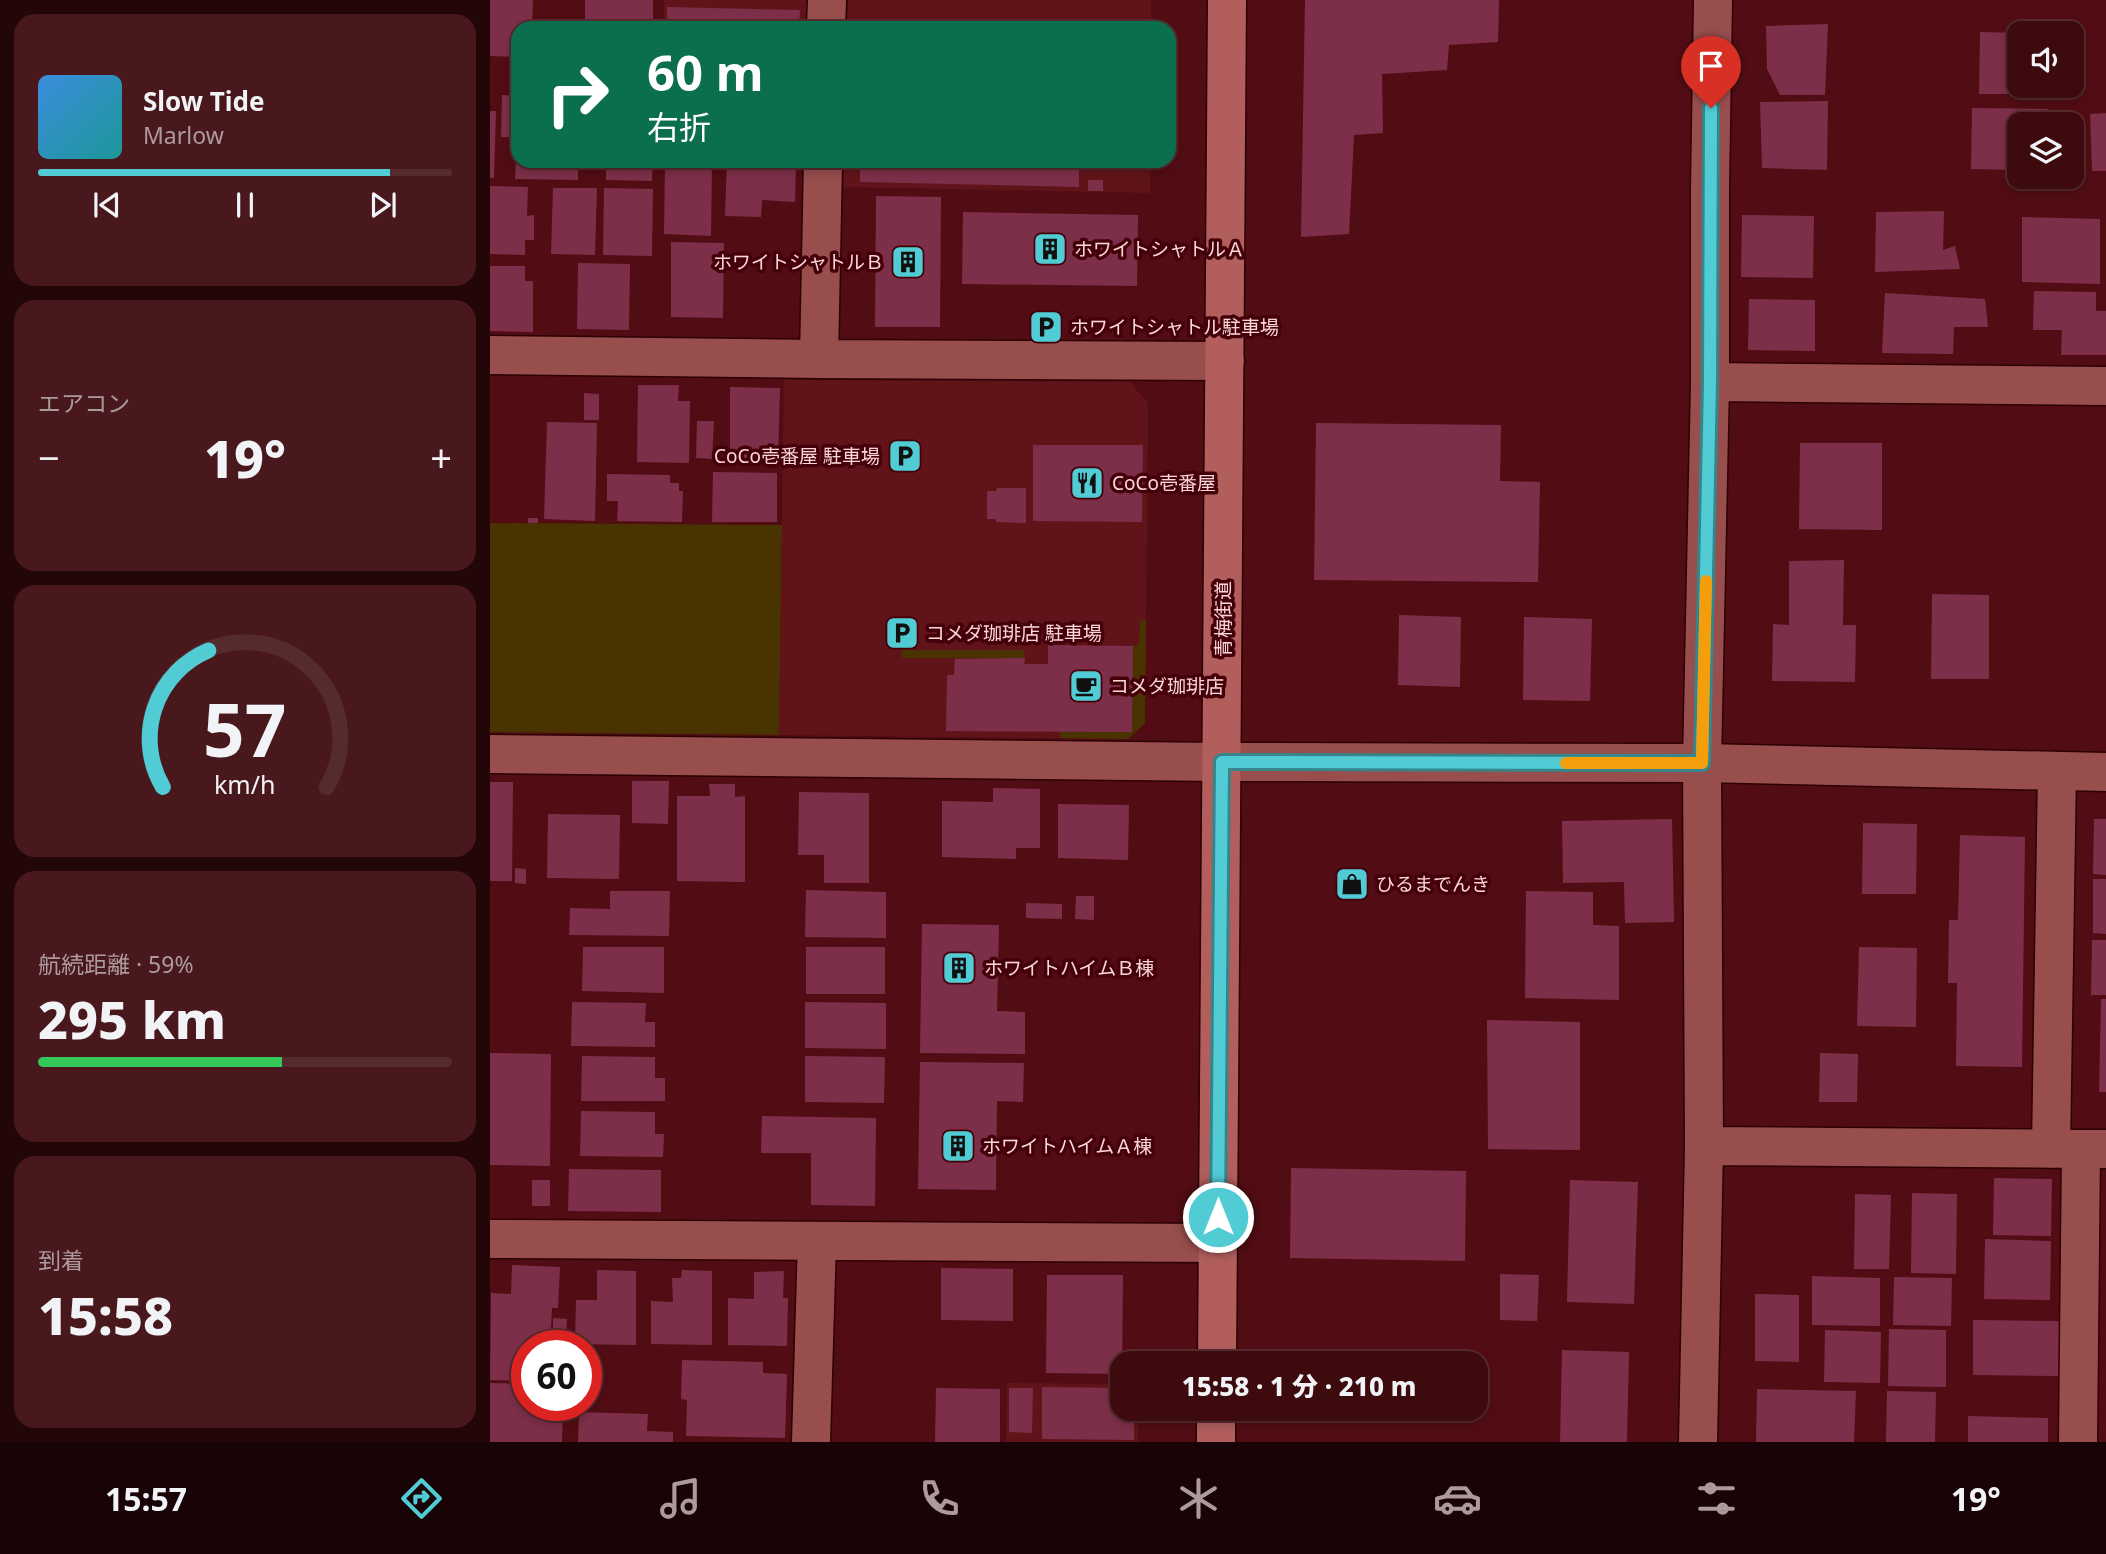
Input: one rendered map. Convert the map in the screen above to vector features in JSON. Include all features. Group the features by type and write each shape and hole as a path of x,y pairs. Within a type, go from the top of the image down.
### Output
{"main road":[{"name":"青梅街道","path":"1217,1351 1227,0"},
{"path":"1216,1421 1216,1442"}],"street":[{"path":"826,21 827,0"},
{"path":"1698,1442 1704,1146 1702,763 1710,382 1713,0"},
{"path":"818,359 823,168"},
{"path":"490,355 1224,361"},
{"path":"1710,382 2106,386"},
{"path":"490,754 1222,762 1702,763 2106,772"},
{"path":"2057,771 2079,1149 2078,1442"},
{"path":"1704,1146 2079,1149"},
{"path":"490,1239 1218,1243"},
{"path":"811,1442 817,1241"}],"shaded area":[{"path":"664,0 807,0 806,21 663,21"},
{"path":"848,0 1151,0 1151,21 847,21"},
{"path":"844,168 1150,168 1150,193 844,187"},
{"path":"784,380 1130,382 1147,402 1148,408 1145,723 1128,739 779,735"},
{"path":"490,523 782,525 779,735 490,732"},
{"path":"1140,620 1146,620 1145,723 1128,739 1060,738 1060,731 1132,732 1133,646 1139,645"},
{"path":"902,650 1024,650 1025,658 902,658"},
{"path":"1007,1383 1110,1384 1110,1421 1138,1421 1138,1442 1006,1442"}],"building":[{"path":"490,0 533,0 532,21 511,21 511,57 490,56"},
{"path":"585,0 653,0 653,21 585,21"},
{"path":"1305,0 1499,0 1498,42 1449,45 1447,70 1382,74 1383,133 1354,135 1349,234 1301,237"},
{"path":"667,7 800,10 799,21 667,21"},
{"path":"1828,24 1825,95 1780,95 1767,69 1766,26"},
{"path":"1980,32 2007,33 2007,94 1979,94"},
{"path":"502,95 511,96 511,137 501,137"},
{"path":"1828,101 1827,170 1762,168 1760,102"},
{"path":"1972,108 2048,109 2048,112 2007,112 2007,170 1971,169"},
{"path":"490,111 496,111 494,178 490,178"},
{"path":"2106,113 2106,171 2092,171 2090,114"},
{"path":"516,168 578,168 578,180 515,179"},
{"path":"606,168 653,168 652,181 606,180"},
{"path":"665,168 712,168 711,236 664,234"},
{"path":"727,168 796,168 795,202 762,200 761,217 725,216"},
{"path":"860,168 1079,168 1079,187 860,182"},
{"path":"1088,180 1103,180 1103,191 1088,191"},
{"path":"490,186 528,187 527,216 534,215 534,240 525,240 525,255 490,254"},
{"path":"553,188 597,188 595,255 551,254"},
{"path":"604,188 653,189 652,256 603,255"},
{"name":"ホワイトシャトルＢ","path":"876,196 941,197 940,327 875,327"},
{"path":"1944,211 1943,250 1955,246 1960,269 1875,272 1876,212"},
{"name":"ホワイトシャトルＡ","path":"963,212 1138,215 1137,286 962,284"},
{"path":"1742,215 1814,216 1813,278 1741,277"},
{"path":"2022,217 2100,219 2100,284 2022,282"},
{"path":"671,242 724,243 723,318 671,317"},
{"path":"578,263 630,264 629,330 577,329"},
{"path":"490,266 525,266 525,281 533,281 533,332 490,331"},
{"path":"2034,291 2096,292 2096,311 2106,311 2106,355 2061,355 2062,330 2033,330"},
{"path":"1885,293 1985,299 1988,327 1954,327 1953,354 1882,353"},
{"path":"1749,299 1815,300 1815,351 1748,350"},
{"path":"638,385 679,385 678,401 690,401 689,463 637,462"},
{"path":"730,387 780,388 778,463 730,463"},
{"path":"584,393 599,394 599,420 584,420"},
{"path":"697,421 714,421 712,459 696,458"},
{"path":"547,422 597,423 595,521 544,519"},
{"path":"1316,423 1501,425 1500,481 1540,482 1538,582 1314,580"},
{"path":"1800,443 1882,443 1882,530 1799,529"},
{"path":"1033,445 1143,445 1142,522 1033,521"},
{"path":"713,472 777,473 777,522 712,522"},
{"path":"607,474 670,475 670,483 679,483 679,491 683,491 682,522 617,521 618,501 607,501"},
{"path":"997,488 1026,488 1026,523 987,519 987,491 996,491"},
{"path":"528,518 538,518 538,523 528,523"},
{"path":"1844,560 1843,625 1856,625 1855,682 1772,681 1773,624 1789,625 1789,561"},
{"path":"1932,594 1989,595 1989,679 1931,679"},
{"path":"1399,615 1461,617 1460,687 1398,685"},
{"path":"1524,617 1592,619 1590,701 1523,700"},
{"path":"1048,645 1133,646 1132,732 946,731 947,675 954,675 955,659 1025,658 1024,664 1048,664"},
{"path":"632,781 669,781 668,824 632,823"},
{"path":"490,782 513,782 512,881 490,881"},
{"path":"709,784 735,784 735,797 745,796 745,882 677,881 677,796 710,796"},
{"path":"993,788 1040,789 1040,848 1016,848 1016,859 942,857 942,801 993,802"},
{"path":"799,792 869,793 869,883 824,883 824,855 798,855"},
{"path":"1058,804 1129,805 1128,860 1058,858"},
{"path":"548,814 620,815 619,879 547,878"},
{"path":"1672,819 1674,922 1625,923 1624,882 1563,883 1562,821"},
{"path":"2094,819 2106,819 2106,875 2093,874"},
{"path":"1863,823 1917,824 1916,894 1862,894"},
{"path":"1960,835 2025,837 2022,1067 1956,1066 1957,983 1948,983 1949,920 1958,920"},
{"path":"515,868 526,869 526,884 515,883"},
{"path":"2093,879 2106,879 2106,934 2093,933"},
{"path":"806,890 886,892 886,938 805,937"},
{"path":"610,891 670,891 669,936 569,935 570,908 610,909"},
{"path":"1526,891 1593,892 1593,925 1619,926 1619,1000 1525,998"},
{"path":"1076,896 1094,896 1094,920 1075,919"},
{"path":"1026,903 1062,904 1062,919 1026,918"},
{"name":"ホワイトハイムＢ棟","path":"922,924 999,925 997,1011 1025,1012 1025,1054 920,1053"},
{"path":"2092,940 2106,940 2106,995 2091,995"},
{"path":"583,947 664,947 664,993 582,991"},
{"path":"806,947 885,947 885,994 806,994"},
{"path":"1859,947 1917,948 1916,1027 1857,1026"},
{"path":"2101,999 2106,999 2106,1092 2099,1092"},
{"path":"572,1002 646,1003 645,1022 655,1022 655,1047 571,1046"},
{"path":"805,1002 886,1003 886,1049 805,1048"},
{"path":"1487,1020 1580,1022 1580,1150 1488,1149"},
{"path":"490,1053 551,1054 550,1166 490,1165"},
{"path":"1820,1053 1858,1054 1857,1102 1819,1102"},
{"path":"582,1056 655,1057 655,1078 665,1078 665,1101 581,1101"},
{"path":"805,1056 885,1057 884,1103 805,1102"},
{"name":"ホワイトハイムＡ棟","path":"920,1062 1024,1063 1023,1102 997,1101 996,1190 918,1189"},
{"path":"581,1111 655,1112 655,1134 664,1134 663,1157 580,1156"},
{"path":"762,1116 876,1118 875,1206 811,1205 811,1153 761,1153"},
{"path":"1291,1168 1466,1171 1465,1261 1290,1258"},
{"path":"569,1169 661,1170 661,1212 568,1211"},
{"path":"1994,1178 2052,1179 2051,1236 1993,1235"},
{"path":"532,1180 550,1180 550,1206 532,1206"},
{"path":"1570,1180 1638,1182 1634,1304 1567,1302"},
{"path":"1912,1193 1957,1194 1956,1274 1911,1273"},
{"path":"1855,1194 1891,1195 1889,1269 1854,1269"},
{"path":"1985,1239 2051,1241 2050,1300 1984,1299"},
{"path":"512,1265 560,1267 558,1308 552,1308 551,1330 511,1330 511,1381 490,1380 491,1293 511,1294"},
{"path":"941,1268 1013,1269 1013,1321 941,1320"},
{"path":"597,1270 636,1271 636,1345 602,1344 602,1330 575,1330 576,1300 597,1300"},
{"path":"682,1270 712,1271 712,1345 651,1344 651,1301 673,1302 672,1278 681,1278"},
{"path":"784,1271 783,1298 788,1298 787,1346 728,1345 728,1298 754,1299 754,1272"},
{"path":"1500,1274 1539,1275 1537,1321 1500,1320"},
{"path":"1047,1275 1123,1275 1122,1351 1110,1351 1110,1374 1046,1373"},
{"path":"1812,1276 1880,1278 1880,1326 1812,1325"},
{"path":"1894,1277 1952,1278 1951,1326 1893,1325"},
{"path":"1755,1294 1799,1295 1799,1362 1755,1361"},
{"path":"553,1318 567,1319 567,1330 553,1330"},
{"path":"1973,1320 2061,1321 2060,1376 1973,1375"},
{"path":"1889,1329 1946,1330 1946,1387 1888,1386"},
{"path":"1825,1330 1881,1332 1880,1383 1824,1382"},
{"path":"1562,1350 1629,1352 1627,1442 1560,1442"},
{"path":"682,1360 763,1362 763,1373 787,1374 785,1438 686,1436 687,1400 681,1399"},
{"path":"490,1383 511,1384 511,1421 563,1421 562,1442 490,1442"},
{"path":"1042,1387 1110,1388 1110,1421 1134,1421 1134,1440 1042,1439"},
{"path":"936,1388 1000,1389 1000,1442 935,1442"},
{"path":"1009,1388 1033,1388 1032,1433 1009,1432"},
{"path":"1757,1389 1856,1391 1854,1442 1756,1442"},
{"path":"1887,1391 1936,1392 1935,1442 1886,1442"},
{"path":"602,1413 648,1414 647,1431 673,1432 673,1442 578,1442 579,1421 602,1421"},
{"path":"1968,1416 2048,1418 2048,1442 1968,1442"}],"slow traffic":[{"path":"1566,763 1702,763 1706,581"}],"place":[{"name":"ホワイトシャトルＡ","path":"1050,249"},
{"name":"ホワイトシャトルＢ","path":"908,262"},
{"name":"ホワイトシャトル駐車場","path":"1046,327"},
{"name":"CoCo壱番屋 駐車場","path":"905,456"},
{"name":"CoCo壱番屋","path":"1087,483"},
{"name":"コメダ珈琲店 駐車場","path":"902,633"},
{"name":"コメダ珈琲店","path":"1086,686"},
{"name":"ひるまでんき","path":"1352,884"},
{"name":"ホワイトハイムＢ棟","path":"959,968"},
{"name":"ホワイトハイムＡ棟","path":"958,1146"}],"route":[{"path":"1218,1217 1222,762 1702,763 1710,382 1711,108"}]}
